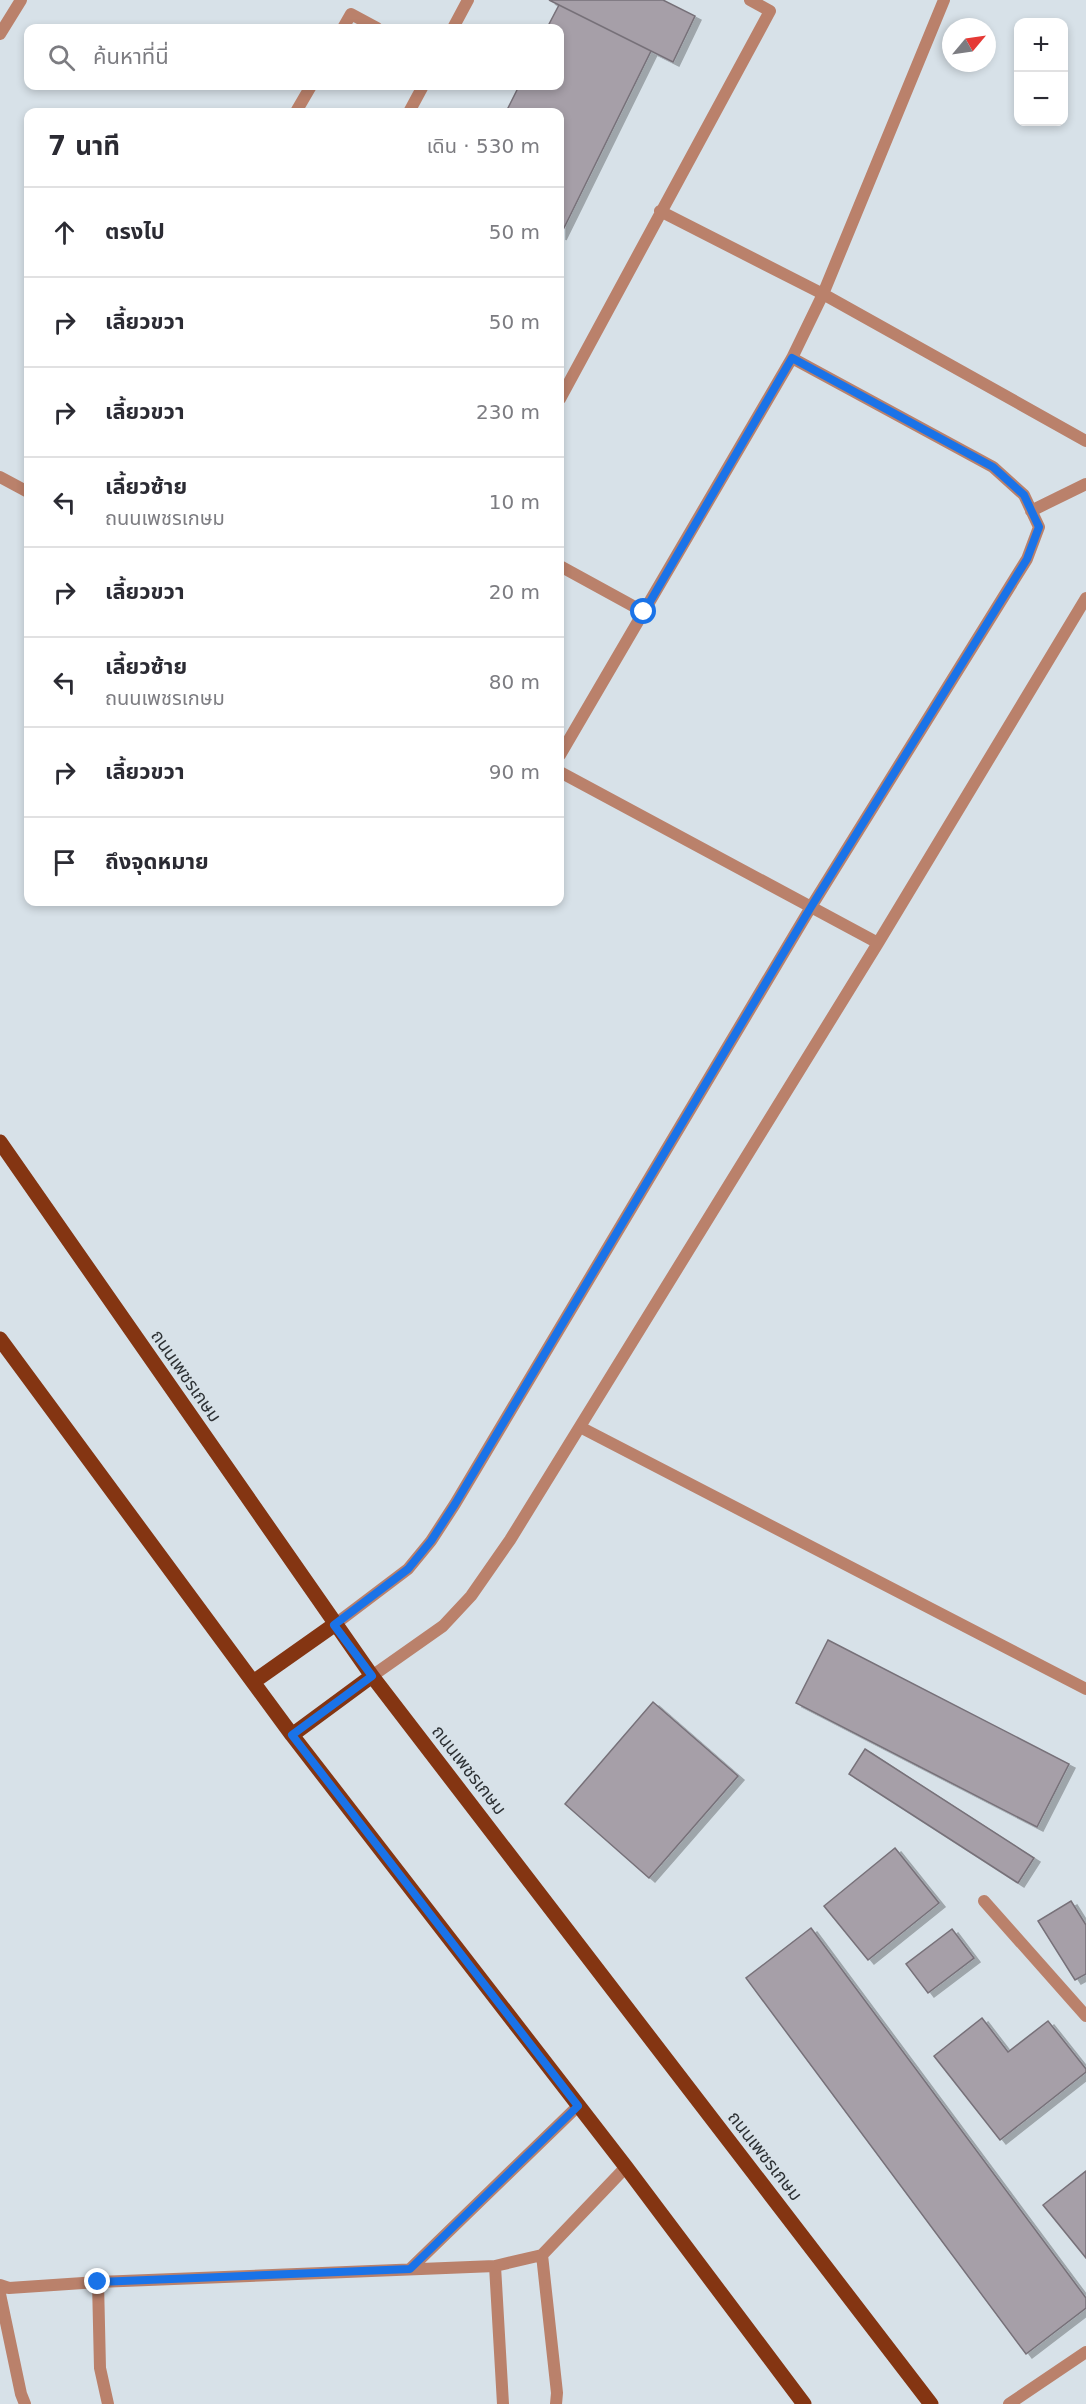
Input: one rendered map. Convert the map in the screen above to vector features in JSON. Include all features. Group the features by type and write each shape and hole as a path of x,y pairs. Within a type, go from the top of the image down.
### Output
{"main road":[{"name":"ถนนเพชรเกษม","path":"0,1142 334,1625 931,2404"},
{"path":"0,1339 292,1735 626,2167 804,2404"},
{"path":"253,1682 334,1625"},
{"path":"292,1735 372,1676"}],"street":[{"path":"0,34 21,0"},
{"path":"455,24 468,0"},
{"path":"564,391 770,11 750,0"},
{"path":"564,748 792,358 823,294 944,0"},
{"path":"345,24 351,14 370,24"},
{"path":"298,108 309,90"},
{"path":"411,108 421,90"},
{"path":"660,211 823,294 1086,441"},
{"path":"334,1625 408,1569 431,1541 455,1504 811,907 1027,559 1039,527 1024,495 993,467 792,358"},
{"path":"0,477 24,490"},
{"path":"1031,511 1086,484"},
{"path":"564,568 644,612"},
{"path":"372,1676 443,1626 471,1596 510,1540 878,943 1086,598"},
{"path":"564,774 878,943"},
{"path":"580,1427 1086,1689"},
{"path":"984,1901 1086,2016"},
{"path":"410,2269 578,2106"},
{"path":"0,2285 9,2288 98,2282 495,2266 542,2255 626,2167"},
{"path":"542,2255 557,2393 556,2404"},
{"path":"495,2266 503,2404"},
{"path":"98,2282 100,2368 108,2404"},
{"path":"0,2294 25,2404"},
{"path":"1009,2404 1086,2352"}],"building":[{"path":"549,0 663,0 695,16 673,62"},
{"path":"559,5 651,51 564,228 564,108 508,108 517,90 564,90 564,24 549,24"},
{"path":"828,1640 1069,1764 1037,1827 796,1703"},
{"path":"653,1702 738,1776 649,1878 565,1804"},
{"path":"865,1749 1034,1858 1018,1883 849,1774"},
{"path":"895,1848 939,1903 868,1960 824,1906"},
{"path":"1071,1901 1086,1925 1086,1974 1075,1980 1038,1921"},
{"path":"811,1928 1086,2298 1086,2308 1026,2354 746,1978"},
{"path":"952,1929 974,1958 928,1993 906,1964"},
{"path":"982,2018 1008,2052 1048,2021 1086,2069 1086,2072 1000,2140 934,2056"},
{"path":"1086,2171 1086,2258 1043,2205"}],"route":[{"path":"98,2282 410,2269 578,2106 292,1735 372,1676 334,1625 408,1569 431,1541 455,1504 811,907 1027,559 1039,527 1024,495 993,467 792,358 644,612"}]}
